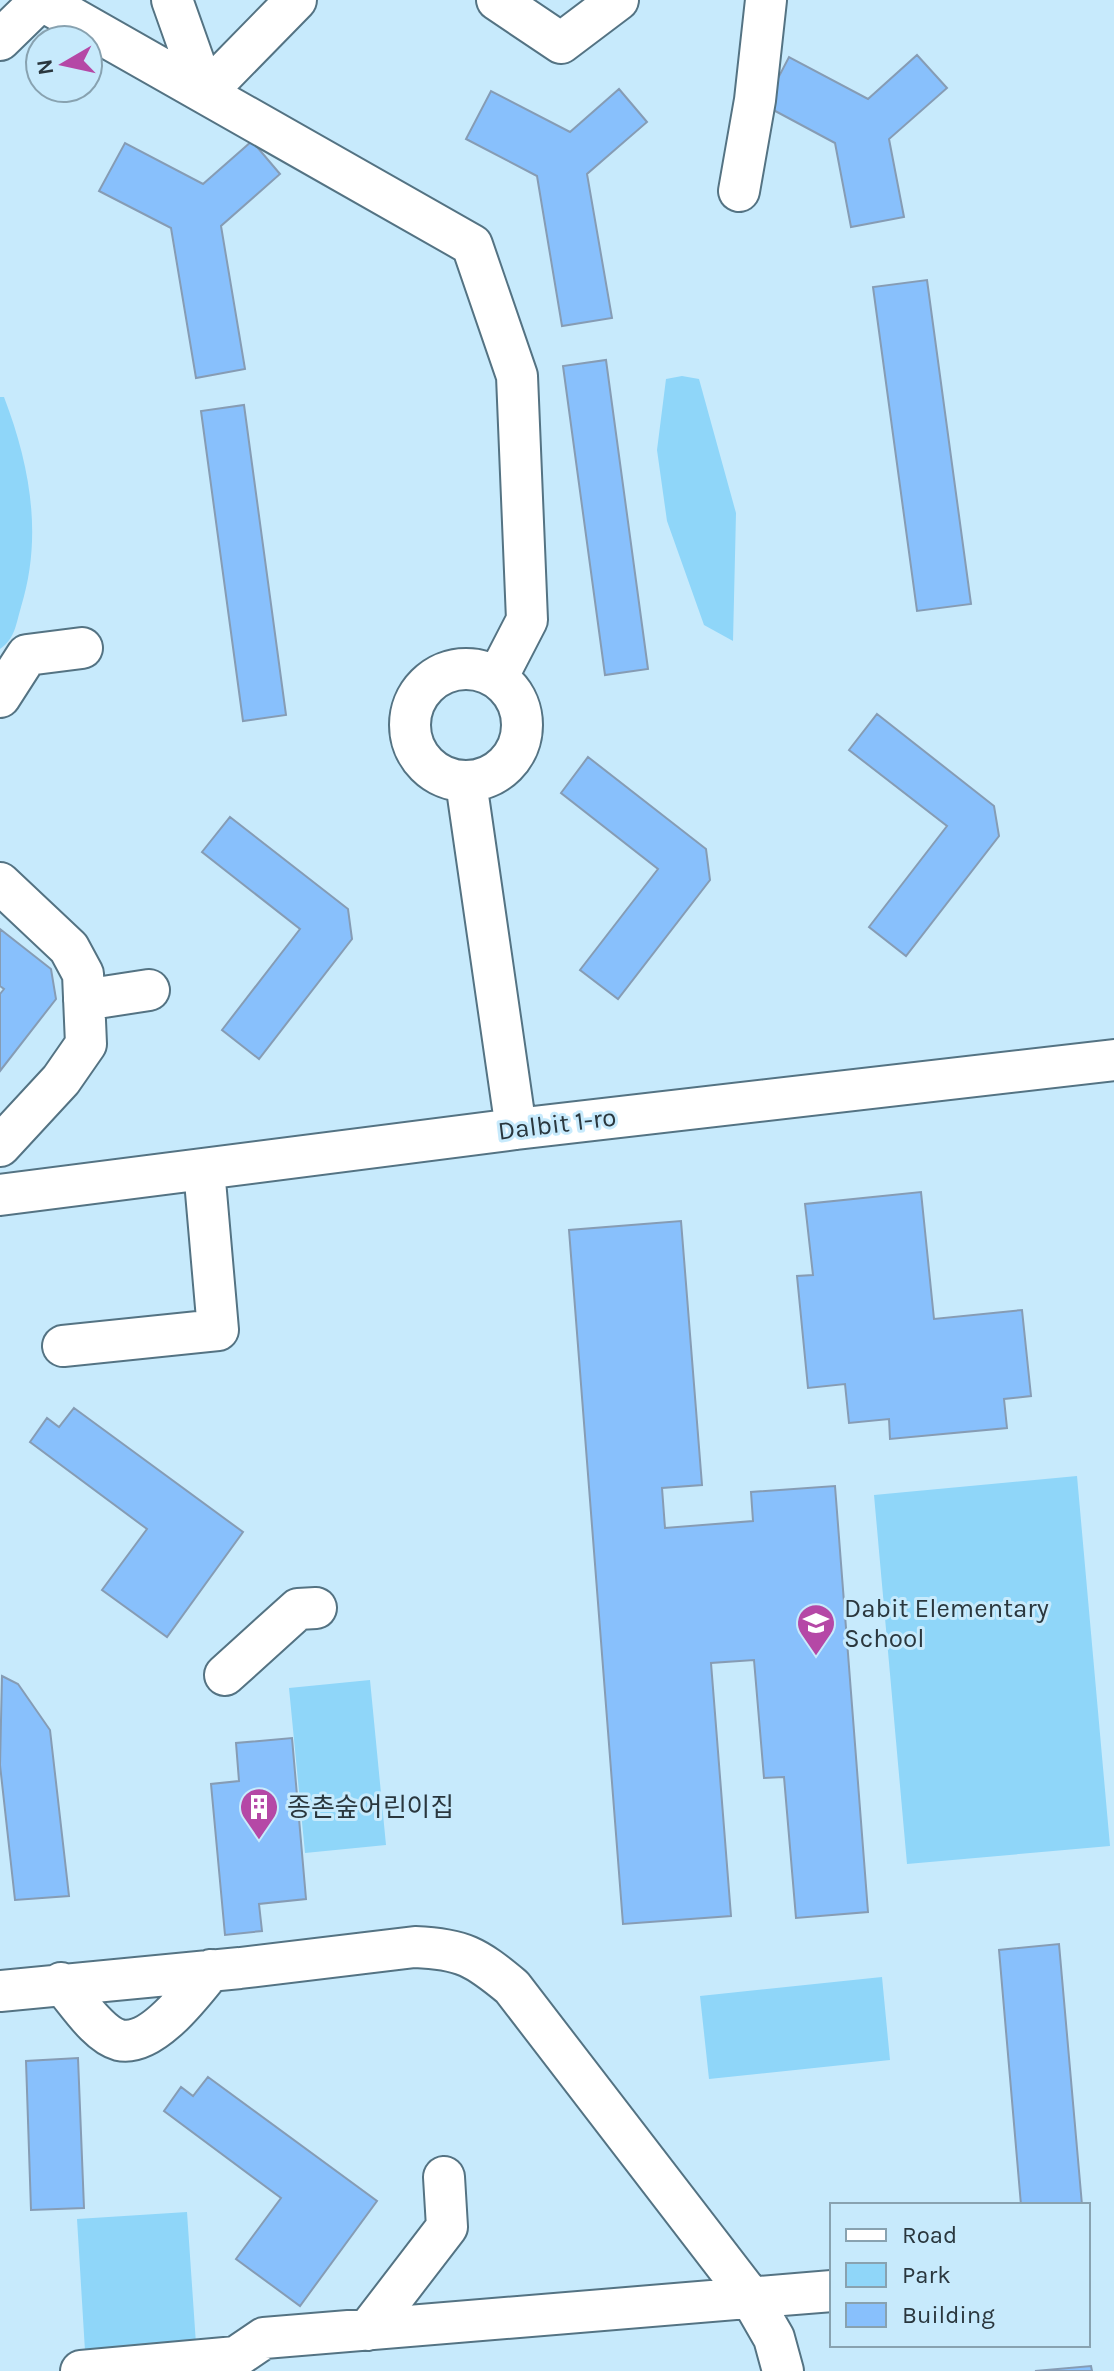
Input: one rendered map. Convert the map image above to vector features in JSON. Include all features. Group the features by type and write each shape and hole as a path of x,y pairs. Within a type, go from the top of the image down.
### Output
{"street":[{"path":"0,40 41,0 472,245 517,376 527,620 497,678"},
{"path":"172,0 205,93"},
{"path":"205,93 296,0"},
{"path":"497,0 561,43 618,0"},
{"path":"739,191 755,100 766,0"},
{"path":"0,697 27,655 82,648"},
{"path":"462,669 497,678 519,706 522,723 520,741 500,771 484,779 466,782 447,779 431,769 418,754 411,737 411,717 417,699 428,684 444,674 462,669"},
{"path":"466,782 516,1129"},
{"path":"0,883 69,948 83,974 86,1044 61,1080 0,1146"},
{"path":"84,1000 149,990"},
{"name":"Dalbit 1-ro","path":"0,1195 516,1129 1114,1060"},
{"path":"63,1346 218,1330 204,1169"},
{"path":"225,1675 298,1609 316,1608"},
{"path":"0,1991 415,1947 444,1948 478,1959 512,1987 751,2298 774,2338 783,2371"},
{"path":"61,1983 102,2029 120,2040 135,2038 171,2019 211,1970"},
{"path":"368,2330 447,2227 444,2177"},
{"path":"81,2371 236,2357 264,2338 830,2291"}],"green space":[{"path":"682,376 699,379 736,513 733,641 704,625 667,521 657,450 666,379"},
{"path":"0,397 4,397 21,449 32,527 28,580 21,607 12,636 0,649"},
{"path":"1077,1476 1110,1846 907,1864 874,1495"},
{"path":"370,1680 386,1845 305,1853 289,1688"},
{"path":"882,1977 890,2060 709,2079 700,1996"},
{"path":"187,2212 196,2344 85,2351 77,2219"}],"building":[{"path":"917,55 947,88 889,139 904,217 851,227 835,143 764,105 789,57 868,99"},
{"path":"619,89 647,122 587,174 612,318 562,326 537,176 466,139 491,91 570,132"},
{"path":"252,141 280,174 221,226 245,369 196,378 171,228 99,191 125,143 203,184"},
{"path":"927,280 971,604 917,611 873,287"},
{"path":"606,360 648,669 605,675 563,366"},
{"path":"244,405 286,715 243,721 201,411"},
{"path":"877,714 994,806 999,836 906,956 869,927 947,826 849,750"},
{"path":"588,757 706,849 710,880 618,999 580,970 658,869 561,793"},
{"path":"230,817 348,909 352,939 259,1059 222,1030 300,929 202,852"},
{"path":"0,929 51,969 56,999 0,1071 0,994 4,989 0,986"},
{"path":"921,1192 934,1319 1022,1310 1031,1396 1004,1399 1007,1428 890,1439 889,1419 849,1423 845,1384 808,1388 797,1276 813,1275 805,1204"},
{"path":"681,1221 702,1485 662,1488 665,1528 753,1521 751,1492 835,1486 868,1912 796,1918 784,1777 764,1778 754,1660 711,1663 731,1916 623,1924 569,1230"},
{"path":"74,1408 243,1532 167,1637 102,1590 147,1529 30,1442 47,1418 59,1427"},
{"path":"2,1676 18,1684 50,1730 69,1896 15,1900 0,1765"},
{"name":"종촌숲어린이집","path":"292,1738 306,1899 259,1904 262,1931 225,1935 211,1784 239,1781 236,1743"},
{"path":"1059,1944 1082,2203 1021,2203 999,1950"},
{"path":"78,2058 84,2208 31,2210 26,2061"},
{"path":"208,2077 377,2201 300,2306 236,2259 281,2198 164,2111 181,2087 193,2096"},
{"path":"1091,2366 1092,2371 1035,2371"}],"place":[{"name":"Dabit Elementary School","path":"816,1657"},
{"name":"종촌숲어린이집","path":"259,1841"}]}
